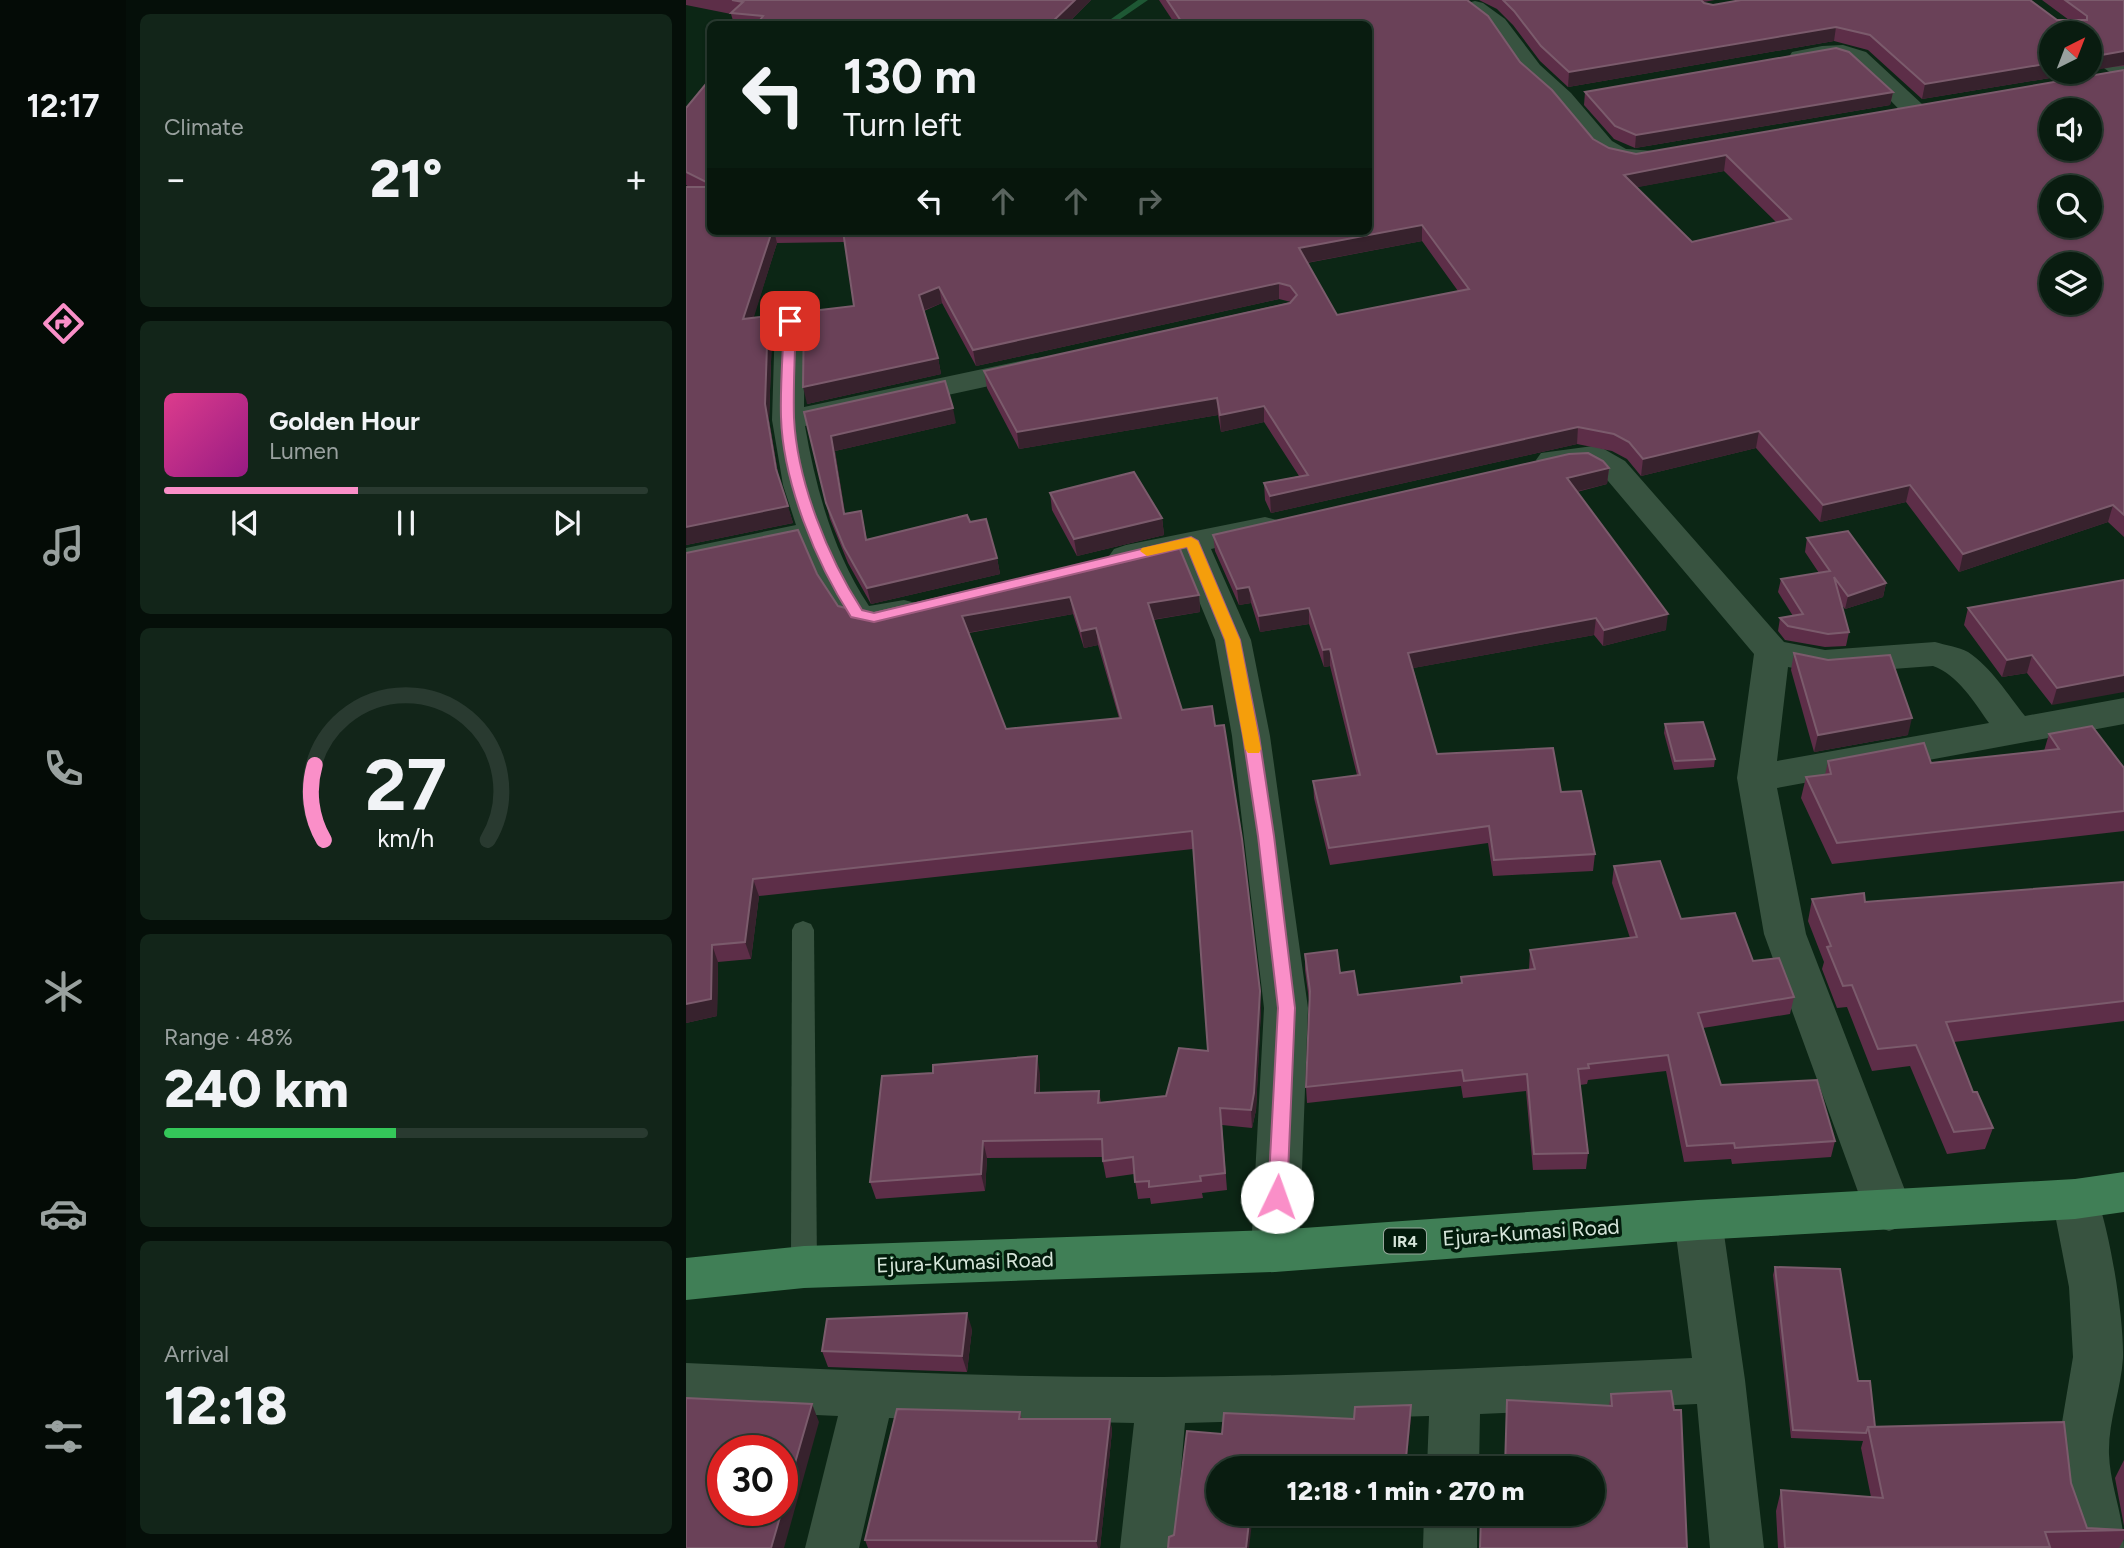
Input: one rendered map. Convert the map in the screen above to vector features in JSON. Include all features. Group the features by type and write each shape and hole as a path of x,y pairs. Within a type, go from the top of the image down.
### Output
{"main road":[{"name":"Ejura-Kumasi Road","path":"686,1279 804,1267 1275,1251 1698,1220 2075,1199 2124,1192"}],"street":[{"path":"1475,8 1497,24 1531,70 1575,96 1603,147 1617,155 1635,159 1664,155"},
{"path":"1781,60 1834,51 1846,52 1857,57 1913,109"},
{"path":"2102,56 2124,73"},
{"path":"2102,78 2124,73"},
{"path":"1887,114 1940,105"},
{"path":"790,321 788,420 799,485 815,531 841,590 857,614 874,618 936,603"},
{"path":"788,420 1060,361"},
{"path":"1528,466 1568,457 1593,456 1614,468 1772,652 1825,662 1935,654 1954,660 1977,681 2015,730"},
{"path":"1090,565 1292,521"},
{"path":"686,559 815,531"},
{"path":"1191,541 1233,640 1253,749 1286,1008 1275,1251"},
{"path":"1772,652 1756,778 1785,934 1889,1211"},
{"path":"1756,778 2124,710"},
{"path":"2075,1199 2093,1287 2098,1357 2083,1452 2089,1504 2106,1548"},
{"path":"1698,1220 1720,1380 1737,1548"},
{"path":"686,1386 869,1394 1163,1400 1455,1392 1720,1380"},
{"path":"1453,1456 1455,1392"},
{"path":"832,1548 869,1394"},
{"path":"1147,1548 1163,1400"},
{"path":"1450,1548 1451,1526"}],"lane":[{"path":"803,930 804,1267"}],"building":[{"path":"732,0 1075,0 1053,21 759,21 763,16 731,13 743,2"},
{"path":"1167,0 1467,0 1488,16 1520,62 1552,90 1593,139 1609,148 1636,154 2043,84 2102,84 2102,74 2124,70 2124,515 2113,505 1963,554 1910,485 1823,505 1759,431 1643,459 1629,442 1614,434 1578,427 1270,496 1264,483 1308,475 1264,406 1220,415 1217,398 1017,432 984,371 1290,303 1297,295 1290,286 1279,283 973,350 939,287 919,295 938,358 803,387 804,312 854,306 844,235 1369,235 1299,248 1337,315 1469,289 1422,225 1372,234 1372,21 1181,21","holes":["1726,155 1791,219 1692,242 1624,175"]},
{"path":"1503,0 1701,0 1713,5 1741,0 2030,0 2057,20 2087,20 2087,16 2065,0 2124,0 2124,51 2102,55 2102,21 2039,21 2039,65 1925,84 1870,35 1836,27 1569,72 1541,46"},
{"path":"1836,48 1849,52 1893,92 1636,135 1615,126 1585,92"},
{"path":"707,83 707,182 686,172 686,108"},
{"path":"686,187 707,187 707,235 771,235 743,319 768,316 765,404 776,469 788,506 686,527"},
{"path":"945,381 953,408 831,436 844,514 861,511 866,540 967,515 970,522 986,519 997,558 867,588 844,547 826,503 804,412"},
{"path":"1588,453 1603,461 1609,468 1567,478 1668,614 1604,630 1596,618 1408,653 1437,754 1553,748 1561,792 1581,791 1595,854 1494,860 1489,826 1329,848 1313,781 1360,775 1330,649 1323,650 1309,608 1259,616 1249,587 1237,589 1213,535 1569,454"},
{"path":"1134,472 1162,518 1074,539 1050,493"},
{"path":"798,530 817,574 838,606 870,614 1177,542 1199,595 1148,603 1182,710 1212,706 1215,726 1224,725 1242,839 1260,991 1251,1110 1220,1108 1225,1173 1200,1176 1201,1181 1149,1187 1149,1181 1135,1182 1133,1157 1103,1161 1102,1139 983,1141 981,1174 870,1182 882,1076 933,1073 933,1065 1037,1056 1035,1093 1099,1091 1098,1103 1166,1096 1179,1048 1208,1051 1192,831 753,879 745,942 712,945 711,999 686,1004 686,553","holes":["1070,597 1081,631 1096,628 1121,718 1006,729 962,616"]},
{"path":"1848,531 1886,583 1848,596 1834,577 1849,632 1828,634 1788,626 1780,618 1803,614 1781,579 1830,571 1807,538"},
{"path":"2124,580 2124,675 2057,688 2032,655 2007,660 1968,608"},
{"path":"1794,653 1828,660 1890,655 1912,718 1818,735"},
{"path":"1703,722 1715,759 1675,761 1665,724"},
{"path":"2092,726 2124,768 2124,811 1837,843 1806,777 1831,774 1828,761 1924,743 1931,763 2059,749 2049,734"},
{"path":"1660,861 1681,919 1735,913 1753,961 1779,958 1794,997 1698,1013 1721,1085 1817,1080 1835,1141 1735,1148 1734,1143 1687,1146 1668,1055 1588,1064 1589,1068 1578,1069 1588,1153 1534,1154 1527,1074 1464,1081 1462,1070 1306,1087 1310,991 1305,954 1337,950 1340,973 1354,971 1358,995 1462,983 1461,977 1535,969 1530,950 1637,937 1614,866"},
{"path":"2124,882 2124,1001 1946,1022 1973,1092 1977,1092 1993,1128 1954,1132 1916,1045 1878,1049 1852,985 1843,986 1827,947 1831,946 1812,899 1864,893 1865,902"},
{"path":"1775,1267 1840,1269 1858,1381 1870,1381 1875,1427 1868,1427 1866,1433 1793,1430"},
{"path":"967,1313 962,1356 822,1351 827,1319"},
{"path":"1671,1391 1674,1410 1681,1410 1687,1548 1480,1548 1481,1526 1605,1526 1605,1456 1505,1456 1507,1400 1612,1406 1611,1394"},
{"path":"686,1398 812,1404 798,1453 798,1435 707,1435 707,1526 777,1526 771,1548 686,1548"},
{"path":"1411,1405 1406,1456 1206,1456 1206,1526 1249,1526 1246,1548 1168,1548 1169,1537 1174,1535 1187,1431 1222,1434 1224,1413 1354,1419 1355,1407"},
{"path":"897,1409 1020,1412 1019,1419 1110,1419 1096,1541 865,1540"},
{"path":"2064,1422 2071,1483 2087,1528 2124,1530 2045,1532 2050,1547 1785,1548 1781,1490 1883,1498 1868,1427"}],"waterway":[{"path":"1112,21 1144,0"}],"slow traffic":[{"path":"1147,551 1191,541 1233,640 1253,749"}],"route":[{"path":"790,321 788,420 799,485 815,531 841,590 857,614 874,618 1191,541 1233,640 1266,836 1286,1008 1277,1197"}]}
